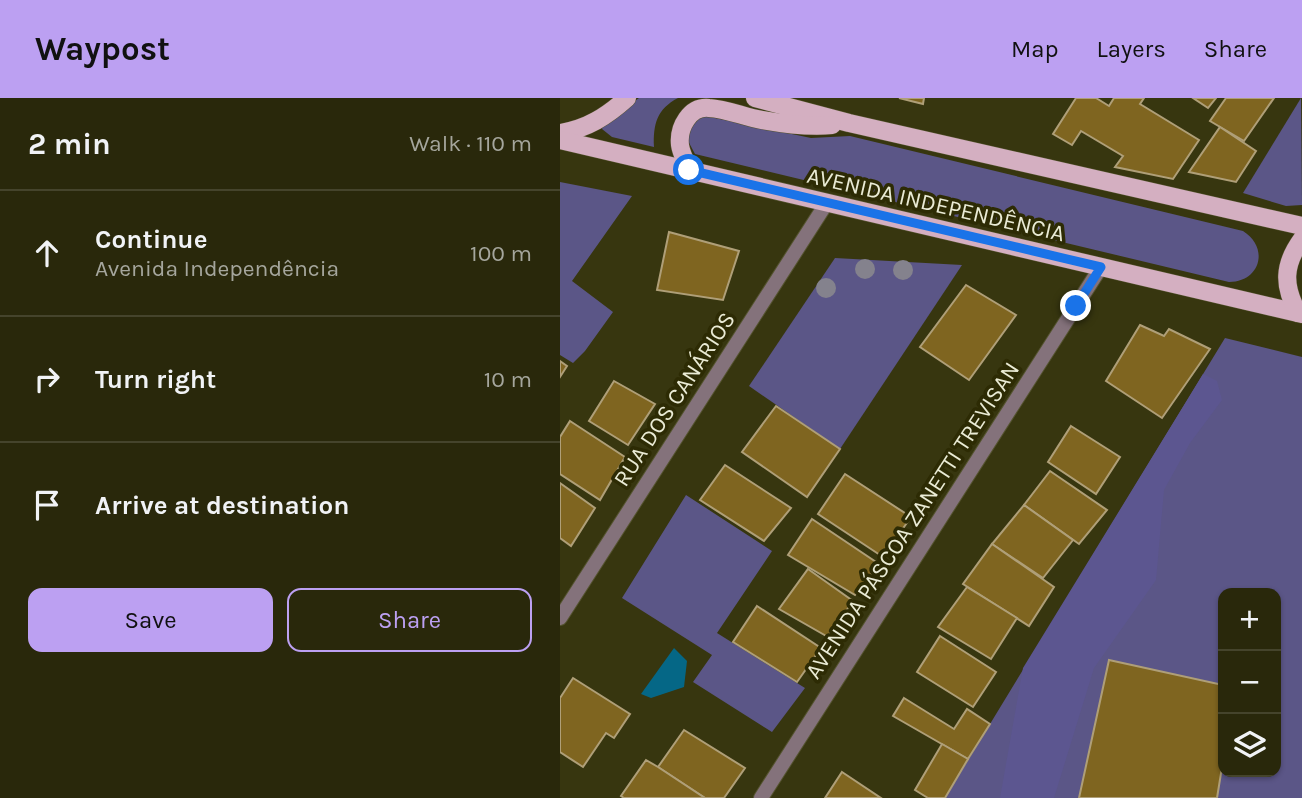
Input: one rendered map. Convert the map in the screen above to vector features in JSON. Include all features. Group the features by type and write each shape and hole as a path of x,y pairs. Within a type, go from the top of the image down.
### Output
{"main road":[{"path":"560,133 581,130 612,111 627,98"},
{"path":"755,98 849,123 1302,226"},
{"path":"689,170 680,146 680,136 691,113 700,108 796,124 822,126 849,123"},
{"name":"AVENIDA INDEPENDÊNCIA","path":"560,140 1300,314"},
{"path":"1300,314 1288,294 1287,265 1302,239"}],"street":[{"name":"RUA DOS CANÁRIOS","path":"560,618 826,204"},
{"name":"AVENIDA PÁSCOA ZANETTI TREVISAN","path":"761,798 1101,267"}],"shaded area":[{"path":"639,98 678,98 665,107 658,118 654,131 654,147 612,137 602,129 604,123"},
{"path":"1301,98 1302,205 1286,206 1243,193"},
{"path":"706,116 811,138 850,136 1243,231 1257,246 1258,263 1248,276 1240,281 1229,282 695,154 687,139 690,123"},
{"path":"560,182 632,196 572,281 613,312 573,363 560,355"},
{"path":"835,258 962,265 840,449 749,386"},
{"path":"1225,338 1302,357 1302,798 945,798"},
{"path":"1203,374 1217,381 1222,400 1190,443 1164,490 1156,580 1094,668 1054,798 1000,798 1023,668"},
{"path":"686,495 772,551 717,633 805,688 772,732 693,682 712,655 622,598"}],"water":[{"path":"674,648 687,661 684,687 651,698 641,694"}],"building":[{"path":"899,98 924,98 923,104"},
{"path":"1076,98 1096,98 1109,106 1114,98 1144,98 1140,104 1199,140 1173,179 1115,167 1123,156 1081,131 1072,145 1053,134"},
{"path":"1193,98 1216,98 1208,108"},
{"path":"1226,98 1274,98 1244,141 1210,121"},
{"path":"1220,127 1256,151 1236,182 1189,172"},
{"path":"669,232 739,251 723,300 657,290"},
{"path":"966,285 1016,315 969,380 920,347"},
{"path":"1140,325 1164,336 1169,329 1210,349 1162,418 1106,381"},
{"path":"560,361 567,366 560,377"},
{"path":"614,381 655,404 628,445 589,421"},
{"path":"776,406 840,449 807,497 742,452"},
{"path":"570,421 625,457 600,500 560,474 560,437"},
{"path":"1071,426 1120,457 1096,494 1048,462"},
{"path":"725,465 791,508 764,541 700,500"},
{"path":"1050,471 1107,510 1079,544 1024,505"},
{"path":"845,474 911,517 883,557 818,514"},
{"path":"560,483 595,508 571,546 560,538"},
{"path":"1024,505 1073,540 1043,578 992,544"},
{"path":"812,519 879,564 855,595 788,555"},
{"path":"992,544 1054,587 1029,626 963,584"},
{"path":"808,569 853,601 828,637 779,609"},
{"path":"967,587 1017,618 991,659 938,627"},
{"path":"757,606 821,648 797,682 733,642"},
{"path":"940,636 996,672 973,707 917,672"},
{"path":"1109,660 1218,684 1218,777 1220,777 1217,798 1079,798"},
{"path":"573,678 630,714 614,738 606,733 583,767 560,752 560,698"},
{"path":"904,698 954,729 967,709 990,724 968,759 893,716"},
{"path":"684,730 745,768 724,798 705,798 658,767"},
{"path":"942,744 968,759 945,798 928,798 915,790"},
{"path":"646,760 705,798 624,798 621,796"},
{"path":"842,772 881,798 825,798"}],"route":[{"path":"689,170 1101,267 1076,306"}]}
